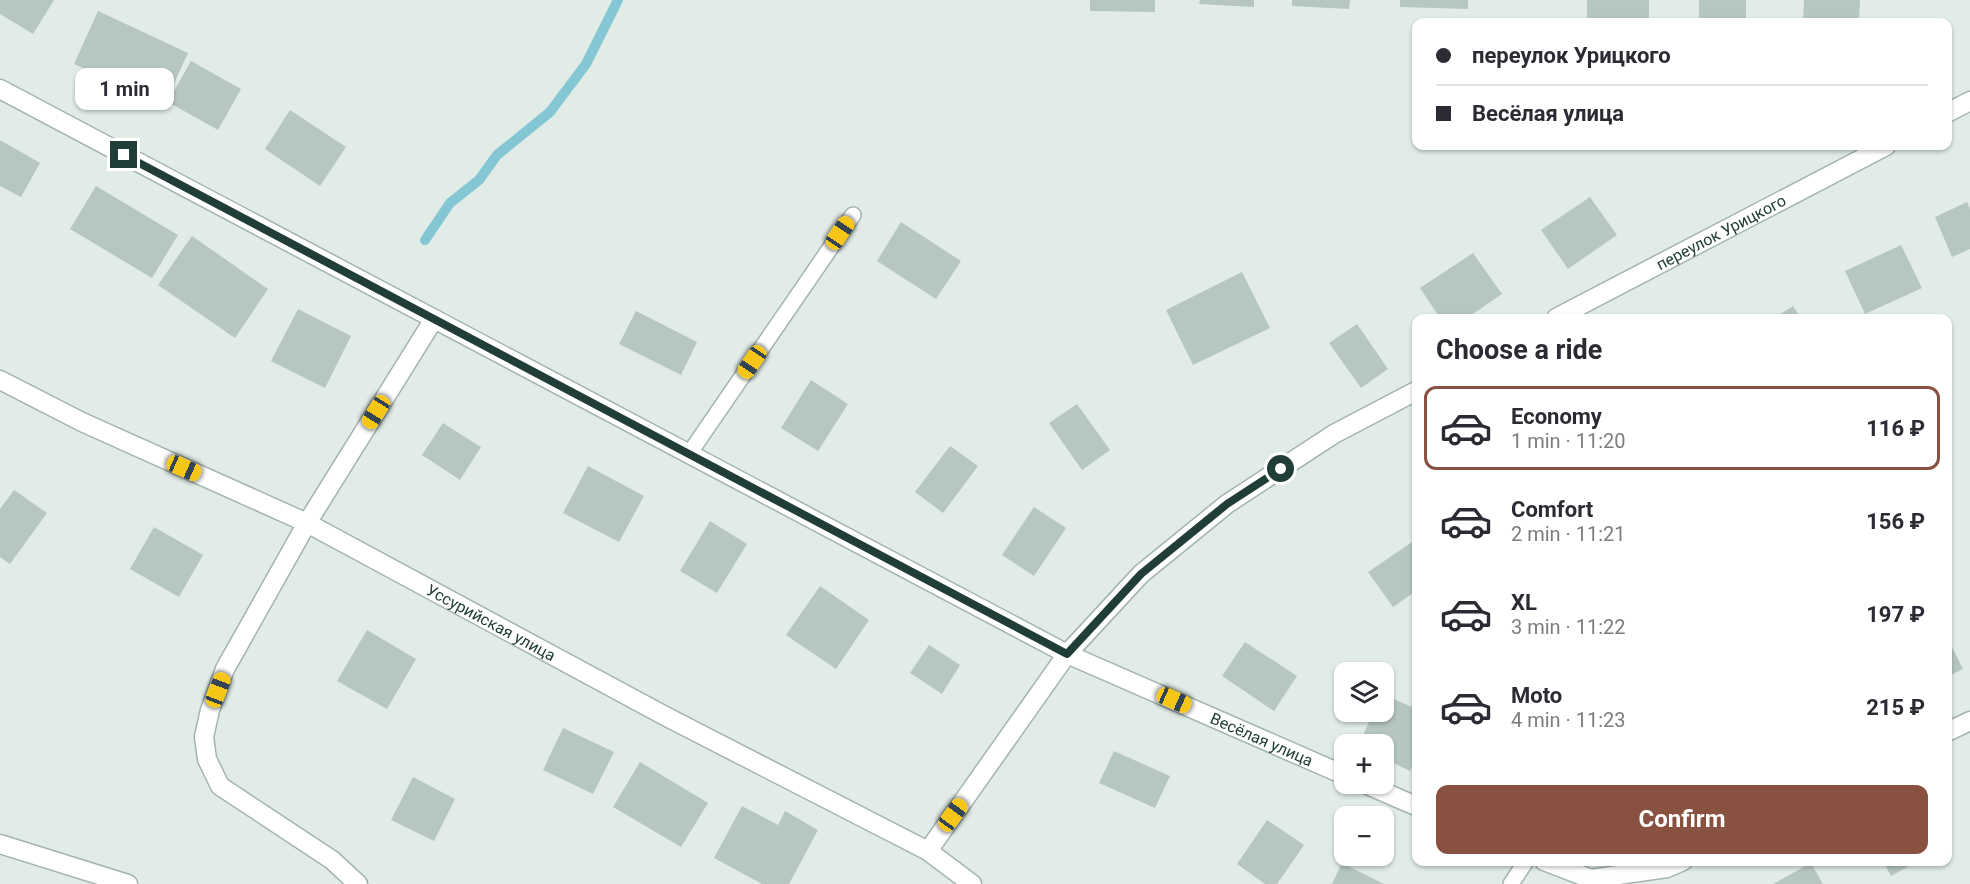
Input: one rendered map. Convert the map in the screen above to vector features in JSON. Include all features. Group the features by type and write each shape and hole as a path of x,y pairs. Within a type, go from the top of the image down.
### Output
{"street":[{"name":"Весёлая улица","path":"0,89 1067,654 1334,771"},
{"path":"1952,110 1970,101"},
{"name":"переулок Урицкого","path":"1564,314 1878,150"},
{"path":"358,884 332,860 220,786 207,759 204,737 210,710 225,669 307,523 434,319"},
{"name":"Уссурийская улица","path":"0,380 82,422 307,523 664,716 928,851 972,884"},
{"path":"928,851 1067,654 1141,574 1227,504 1334,434 1412,394"},
{"path":"1952,730 1970,721"},
{"path":"1388,794 1412,804"},
{"path":"0,844 128,884"},
{"path":"1557,866 1591,879 1672,866"}],"lane":[{"path":"689,454 853,215"},
{"path":"1511,884 1524,866"}],"building":[{"path":"0,0 54,0 33,34 0,14"},
{"path":"1090,0 1155,0 1155,12 1090,11"},
{"path":"1200,0 1254,0 1254,7 1199,4"},
{"path":"1292,0 1350,0 1349,9 1292,6"},
{"path":"1400,0 1468,0 1468,9 1400,7"},
{"path":"1587,0 1649,0 1649,18 1587,18"},
{"path":"1699,0 1746,0 1746,18 1699,18"},
{"path":"1804,0 1860,0 1859,18 1803,18"},
{"path":"98,11 188,53 164,105 74,64"},
{"path":"191,61 241,89 218,130 168,102"},
{"path":"290,110 346,147 320,186 265,149"},
{"path":"0,140 40,163 21,197 0,186"},
{"path":"96,186 178,235 152,278 70,229"},
{"path":"1590,197 1617,235 1568,269 1541,230"},
{"path":"1967,202 1970,209 1970,249 1952,257 1935,217"},
{"path":"901,222 961,261 936,299 877,261"},
{"path":"192,236 268,289 235,338 158,285"},
{"path":"1901,245 1922,288 1865,314 1845,271"},
{"path":"1473,253 1502,294 1473,314 1437,314 1420,288"},
{"path":"1242,272 1270,328 1193,365 1166,310"},
{"path":"1793,306 1798,314 1780,314"},
{"path":"298,309 351,336 325,388 271,361"},
{"path":"636,311 697,342 681,375 619,344"},
{"path":"1357,324 1388,369 1361,388 1329,343"},
{"path":"811,380 848,404 818,451 781,428"},
{"path":"1077,404 1110,450 1082,470 1049,423"},
{"path":"443,423 481,447 460,480 422,455"},
{"path":"950,446 978,466 943,513 915,492"},
{"path":"588,466 644,496 619,542 563,513"},
{"path":"14,490 47,513 10,564 0,557 0,509"},
{"path":"1034,507 1066,528 1034,576 1002,555"},
{"path":"710,521 747,544 717,593 680,571"},
{"path":"154,527 203,555 179,597 130,569"},
{"path":"1412,542 1412,594 1393,607 1368,572"},
{"path":"820,586 869,620 836,669 786,635"},
{"path":"367,630 416,659 387,709 337,681"},
{"path":"1245,642 1297,676 1274,711 1222,676"},
{"path":"929,645 960,665 942,694 910,673"},
{"path":"1952,647 1963,669 1952,674"},
{"path":"1394,699 1412,707 1412,766 1410,771 1394,763 1394,734 1364,734 1369,722 1394,722"},
{"path":"563,728 614,752 593,794 543,770"},
{"path":"1114,751 1170,776 1155,808 1099,783"},
{"path":"640,762 708,803 681,847 613,807"},
{"path":"413,777 455,799 434,841 391,820"},
{"path":"742,806 778,825 785,811 818,830 789,884 762,884 714,858"},
{"path":"1267,820 1304,845 1277,884 1265,884 1237,864"},
{"path":"1341,866 1348,866 1384,884 1332,884"},
{"path":"1806,866 1813,866 1823,884 1773,884"},
{"path":"1886,866 1910,866 1891,876"}],"waterway":[{"path":"425,240 450,203 479,180 497,155 550,112 586,64 618,0"}],"route":[{"path":"124,155 1067,654 1141,574 1227,504 1281,469"}]}
